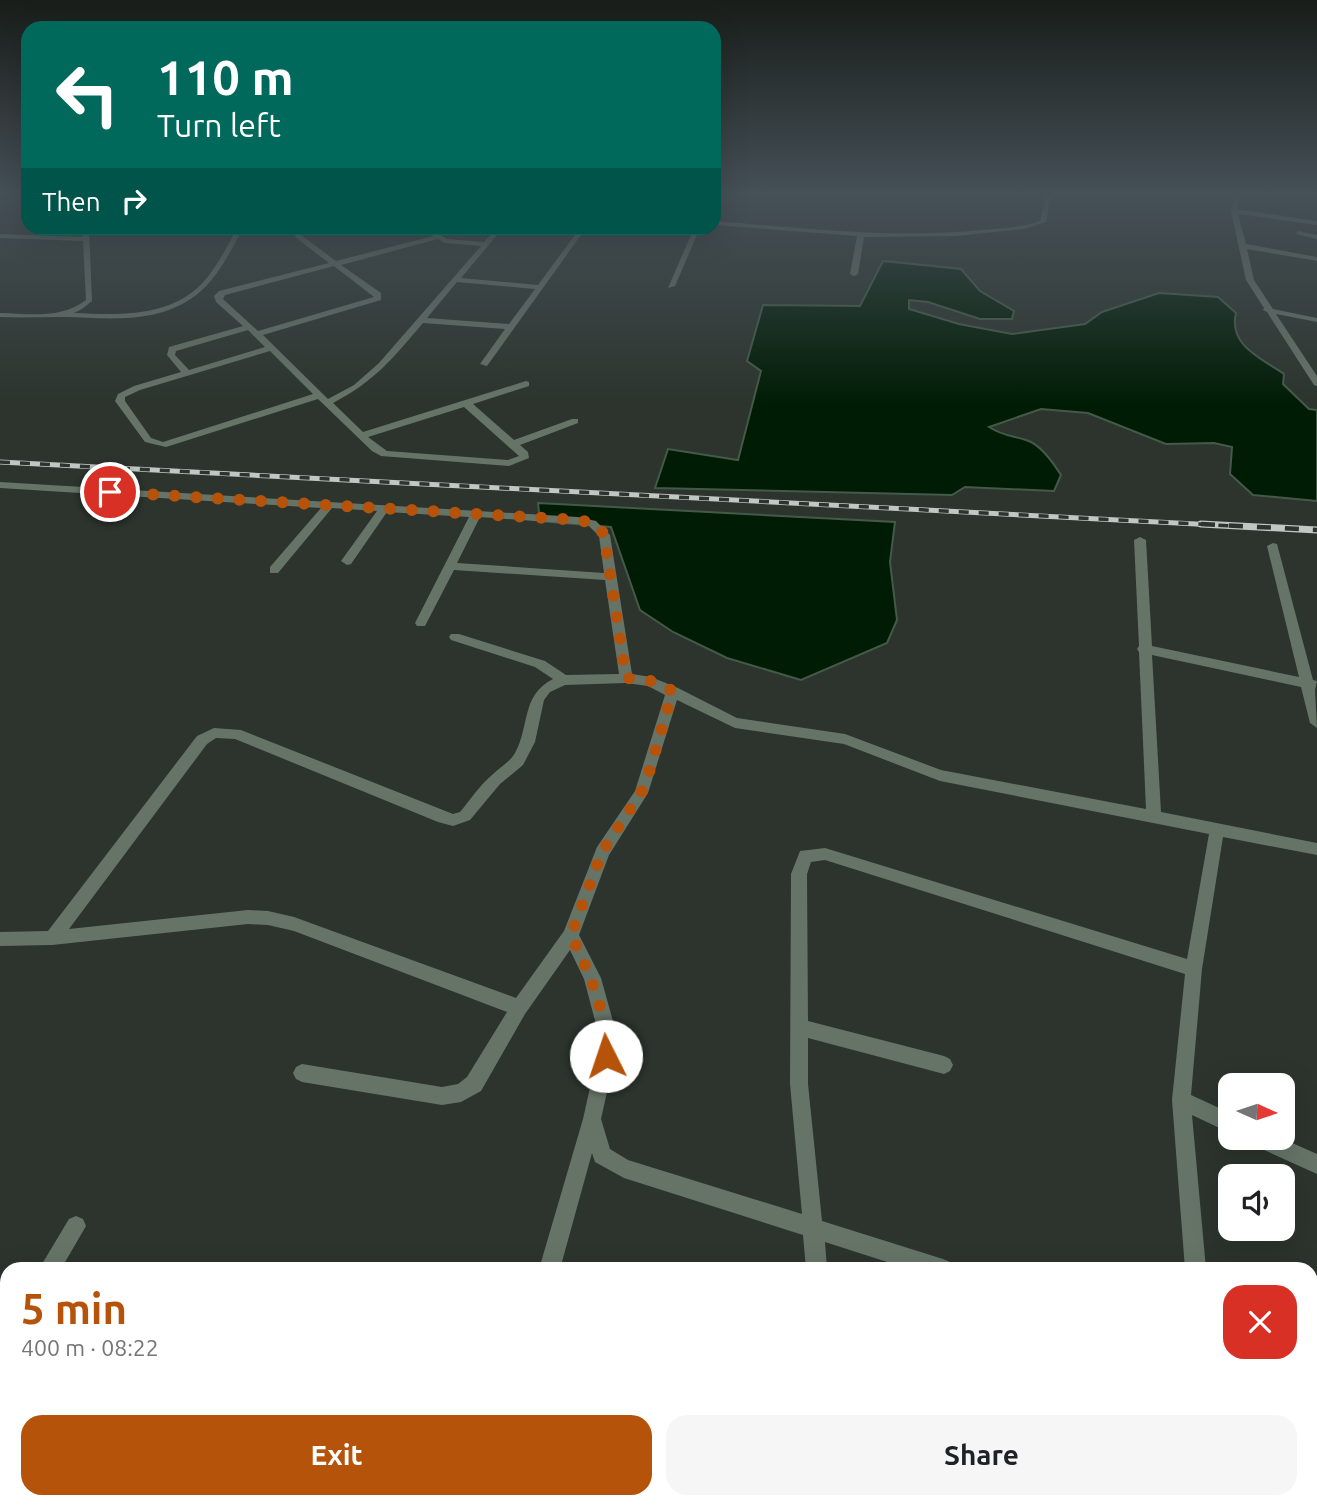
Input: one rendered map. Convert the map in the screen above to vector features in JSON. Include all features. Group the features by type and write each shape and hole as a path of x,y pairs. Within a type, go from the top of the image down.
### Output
{"street":[{"path":"271,348 137,388 121,396 120,401 148,440 154,444 174,443 342,396 369,377 469,263"},
{"path":"484,365 557,263"},
{"path":"671,286 681,263"},
{"path":"854,274 856,263"},
{"path":"1246,263 1250,280 1267,310 1317,383"},
{"path":"187,373 171,355 172,349 253,330 378,298 378,295 333,264 222,293 218,296 219,300 253,330 375,449 385,454 519,462 524,454 466,404"},
{"path":"455,280 540,287"},
{"path":"1267,310 1317,320"},
{"path":"421,320 511,327"},
{"path":"1297,355 1317,358"},
{"path":"362,436 526,384"},
{"path":"513,444 575,421"},
{"path":"0,485 592,523 604,535 626,678"},
{"path":"274,570 329,505"},
{"path":"346,561 384,508"},
{"path":"422,623 476,514"},
{"path":"1140,540 1143,649 1154,818"},
{"path":"1273,546 1312,685 1317,723"},
{"path":"450,566 611,577"},
{"path":"455,637 540,664 563,680"},
{"path":"1143,649 1312,685"},
{"path":"51,938 202,740 214,733 236,734 453,820 465,816 474,808 495,780 518,761 528,742 538,699 545,690 563,680 626,678 651,681 735,723 845,739 940,775 1317,849"},
{"path":"302,1073 442,1096 461,1093 474,1084 519,1008 571,935 602,852 641,793 673,691"},
{"path":"1195,1262 1181,1100 1194,969 1217,830"},
{"path":"816,1262 799,1084 799,874 805,856 825,854 1194,969"},
{"path":"0,939 51,938 248,916 268,918 294,924 519,1008"},
{"path":"551,1262 592,1119 606,1056 607,1032 592,978 571,935"},
{"path":"798,1027 944,1065"},
{"path":"1181,1100 1218,1117"},
{"path":"592,1119 602,1155 624,1167 921,1262"},
{"path":"1287,1150 1317,1164"},
{"path":"53,1262 76,1226"}],"lane":[{"path":"62,315 84,307 89,301 87,263"},
{"path":"0,314 133,317 167,311 180,304 221,263"}],"shaded area":[{"path":"882,263 961,269 980,291 1014,311 1012,319 980,319 928,302 909,300 909,309 959,324 1012,334 1085,324 1102,312 1159,293 1218,297 1236,313 1237,334 1248,350 1284,374 1283,384 1309,409 1317,410 1317,501 1253,495 1230,474 1232,447 1214,443 1166,444 1088,413 1041,409 989,427 1031,442 1044,452 1061,475 1054,491 965,487 952,495 655,488 668,449 738,460 761,371 747,361 763,305 860,306"},
{"path":"538,503 895,522 890,562 897,620 887,643 801,680 727,658 673,632 640,610 611,527 540,521"}],"railway":[{"path":"0,462 1235,526"},
{"path":"1201,524 1317,530"}],"route":[{"path":"110,492 578,520 600,528 604,535 626,678 651,681 673,691 641,793 602,852 571,935 592,978 601,1007 607,1032 606,1056"}]}
